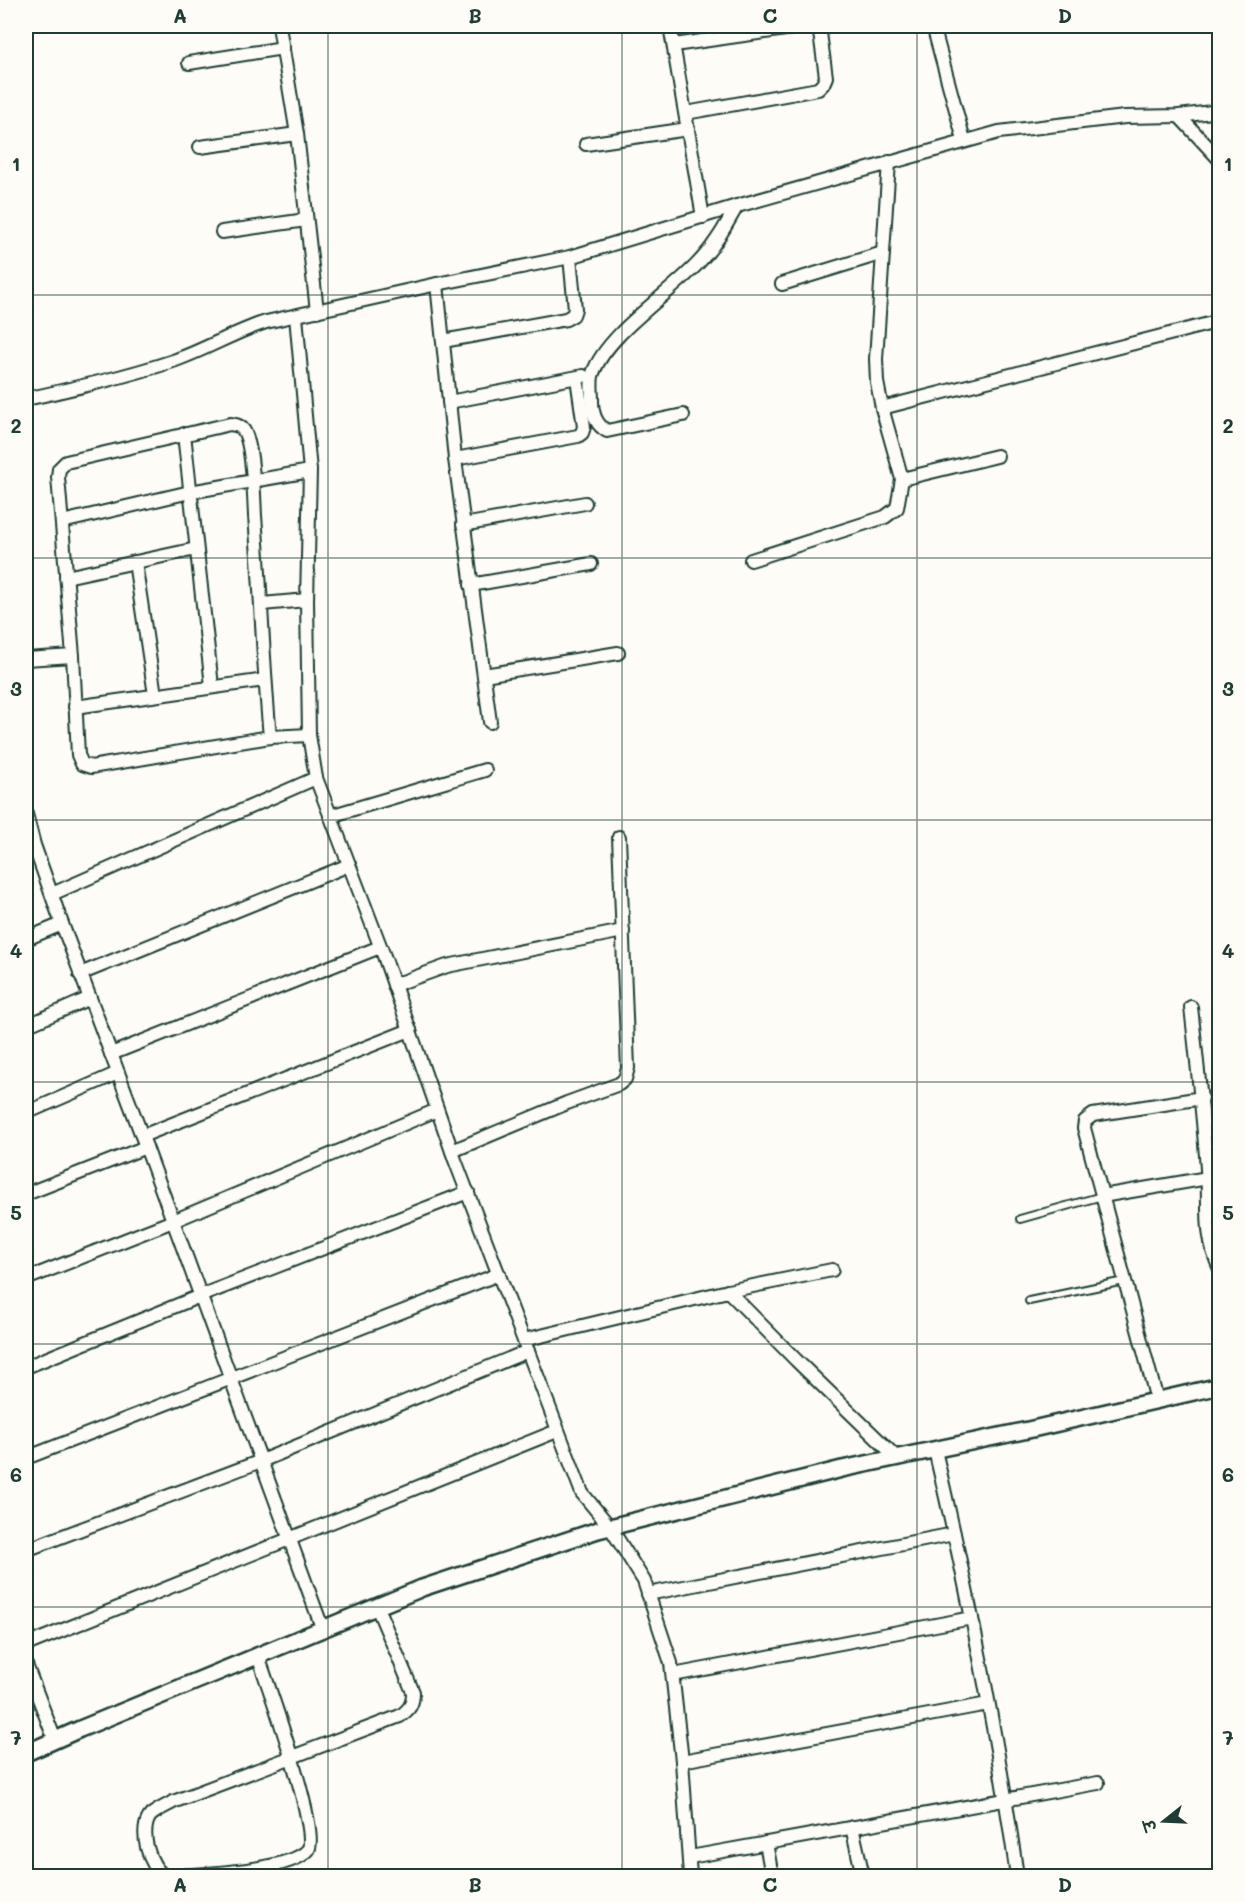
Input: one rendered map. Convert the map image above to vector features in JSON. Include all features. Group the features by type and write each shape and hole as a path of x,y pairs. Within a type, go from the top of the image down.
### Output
{"street":[{"path":"279,26 297,134 317,311"},
{"path":"670,26 703,217"},
{"path":"674,45 807,26 815,28 820,33 826,77 818,89 686,113"},
{"path":"933,26 964,140"},
{"path":"189,63 283,48"},
{"path":"26,399 126,375 171,361 204,349 248,328 437,284 570,257 964,140 1033,126 1220,111"},
{"path":"1179,116 1220,160"},
{"path":"586,144 688,129"},
{"path":"200,147 297,134"},
{"path":"751,560 885,517 897,508 902,479 882,408 877,382 876,359 889,162"},
{"path":"683,415 607,431 600,427 594,416 591,404 592,375 613,342 700,261 717,240 738,206"},
{"path":"222,232 306,220"},
{"path":"782,284 883,254"},
{"path":"443,341 566,319 573,315 575,309 570,257"},
{"path":"437,284 455,459 490,722"},
{"path":"296,316 310,471 309,735 316,778 394,985 452,1151 582,1493 610,1527 644,1581 673,1675 690,1876"},
{"path":"882,408 1220,321"},
{"path":"449,402 592,375"},
{"path":"455,459 578,436 584,427 577,378"},
{"path":"270,737 253,480 244,431 239,426 230,424 66,462 59,470 58,477 73,656 78,755 82,764 91,767 270,737 309,735"},
{"path":"184,434 212,686"},
{"path":"902,479 997,456"},
{"path":"62,522 190,492 310,471"},
{"path":"463,525 585,503"},
{"path":"66,577 196,549"},
{"path":"135,562 155,695"},
{"path":"471,585 591,564"},
{"path":"262,604 308,600"},
{"path":"484,675 618,653"},
{"path":"26,659 73,656"},
{"path":"75,707 265,680"},
{"path":"330,816 485,770"},
{"path":"52,894 316,778"},
{"path":"26,814 30,847 52,894 323,1630"},
{"path":"452,1151 619,1084 625,1079 628,1068 619,837"},
{"path":"80,974 349,865"},
{"path":"26,939 62,924"},
{"path":"394,985 447,966 622,931"},
{"path":"111,1054 380,947"},
{"path":"26,1026 90,998"},
{"path":"1191,1007 1202,1098 1208,1178 1207,1228 1212,1251 1220,1269"},
{"path":"26,1194 144,1141 410,1030"},
{"path":"26,1113 118,1073"},
{"path":"1157,1400 1084,1128 1085,1121 1093,1116 1202,1098"},
{"path":"26,1279 173,1221 437,1110"},
{"path":"1102,1196 1208,1178"},
{"path":"26,1367 200,1296 468,1192"},
{"path":"26,1550 261,1461 526,1346 728,1291 832,1270"},
{"path":"26,1458 499,1274"},
{"path":"728,1291 897,1458"},
{"path":"26,1753 422,1588 610,1527 842,1469 1220,1386"},
{"path":"26,1645 557,1431"},
{"path":"935,1450 972,1618 1006,1799 1017,1876"},
{"path":"648,1593 954,1534"},
{"path":"165,1876 159,1873 154,1866 148,1851 146,1826 150,1816 172,1803 400,1716 408,1710 413,1703 413,1692 377,1607"},
{"path":"673,1675 972,1618"},
{"path":"175,1876 240,1871 283,1862 307,1851 311,1844 310,1830 291,1758 258,1656"},
{"path":"26,1665 54,1740"},
{"path":"682,1761 988,1704"},
{"path":"690,1857 1098,1783"},
{"path":"852,1827 863,1876"},
{"path":"766,1843 772,1876"}],"lane":[{"path":"1020,1219 1102,1196"},
{"path":"1029,1301 1124,1281"}]}
